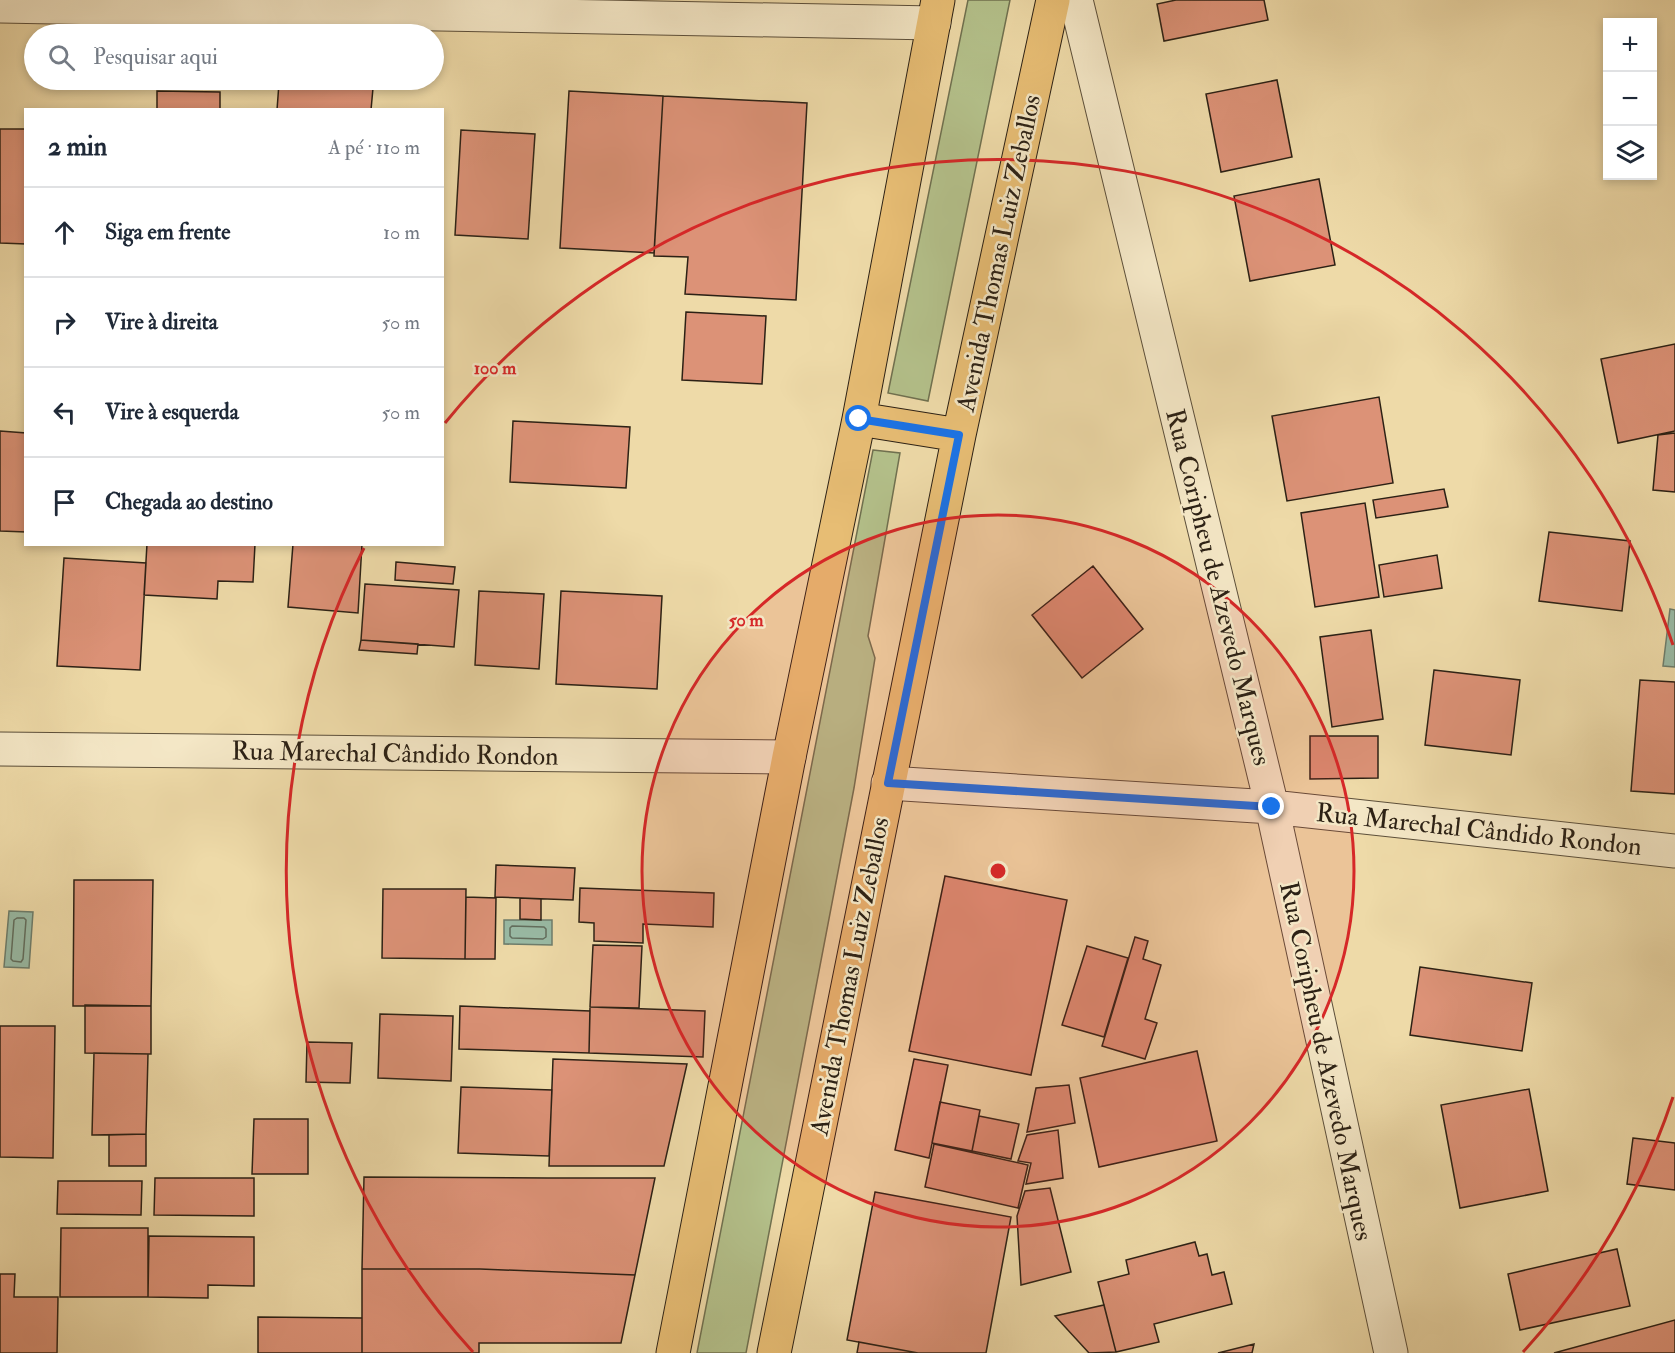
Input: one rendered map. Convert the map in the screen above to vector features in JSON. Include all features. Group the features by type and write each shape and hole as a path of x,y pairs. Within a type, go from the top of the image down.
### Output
{"main road":[{"name":"Avenida Thomas Luiz Zeballos","path":"774,1353 959,435 1053,0"},
{"path":"673,1353 789,757 859,419 936,11"},
{"path":"859,419 959,435"}],"street":[{"name":"Rua Coripheu de Azevedo Marques","path":"1076,0 1272,807 1391,1353"},
{"path":"0,6 936,11"},
{"name":"Rua Marechal Cândido Rondon","path":"0,749 789,757"},
{"name":"Rua Marechal Cândido Rondon","path":"888,783 1272,807 1675,851"}],"green space":[{"path":"968,0 1010,0 928,401 888,393"},
{"path":"873,450 900,453 868,636 875,658 854,788 746,1353 697,1353"}],"water":[{"path":"1670,609 1675,610 1675,667 1663,666"},
{"path":"9,911 33,912 29,968 4,967"},
{"path":"504,920 552,920 552,945 504,944"}],"building":[{"path":"1176,0 1264,0 1268,20 1164,41 1157,4"},
{"path":"1277,80 1292,157 1221,172 1206,94"},
{"path":"278,90 373,90 371,108 277,108"},
{"path":"157,91 220,92 220,108 157,108"},
{"path":"569,91 663,96 654,253 560,248"},
{"path":"663,96 807,103 796,300 685,294 688,257 654,256"},
{"path":"0,129 24,129 24,244 0,243"},
{"path":"461,130 535,134 528,239 455,235"},
{"path":"1319,179 1335,265 1250,281 1234,196"},
{"path":"686,312 766,316 762,384 682,380"},
{"path":"1675,344 1675,431 1618,443 1601,359"},
{"path":"1379,397 1393,483 1287,501 1272,416"},
{"path":"513,421 630,427 626,488 510,482"},
{"path":"0,431 24,433 24,532 0,531"},
{"path":"1675,433 1675,492 1653,490 1658,435"},
{"path":"1444,489 1448,507 1376,518 1373,500"},
{"path":"1365,503 1379,597 1315,607 1301,513"},
{"path":"1549,532 1630,541 1622,611 1539,601"},
{"path":"147,546 255,546 253,582 218,581 217,599 144,595"},
{"path":"293,546 362,546 358,613 288,607"},
{"path":"1437,555 1442,588 1384,597 1379,565"},
{"path":"64,558 146,563 140,670 57,666"},
{"path":"396,562 455,567 453,584 395,580"},
{"path":"1093,566 1143,629 1082,678 1032,615"},
{"path":"365,584 459,590 454,647 361,640"},
{"path":"479,591 544,594 539,669 475,665"},
{"path":"561,591 662,596 657,689 556,684"},
{"path":"1371,630 1383,719 1332,727 1320,637"},
{"path":"361,640 418,644 417,654 359,650"},
{"path":"1434,670 1520,680 1511,755 1425,745"},
{"path":"1640,680 1675,682 1675,794 1631,791"},
{"path":"1310,736 1378,736 1378,778 1310,779"},
{"path":"496,865 575,868 573,900 495,897"},
{"path":"945,876 1067,900 1031,1075 909,1051"},
{"path":"74,880 153,880 151,1006 73,1006"},
{"path":"580,888 714,893 713,927 643,924 643,943 594,941 594,923 579,922"},
{"path":"383,889 466,889 465,959 382,958"},
{"path":"466,897 496,898 495,959 465,959"},
{"path":"520,898 541,899 541,920 520,919"},
{"path":"1135,937 1148,941 1143,959 1161,965 1145,1019 1157,1023 1145,1059 1102,1046"},
{"path":"593,945 642,946 639,1008 590,1007"},
{"path":"1087,946 1128,958 1104,1037 1062,1025"},
{"path":"1420,967 1532,983 1522,1051 1410,1035"},
{"path":"85,1005 151,1006 151,1054 85,1053"},
{"path":"460,1006 590,1011 589,1053 459,1049"},
{"path":"590,1007 705,1011 703,1057 589,1053"},
{"path":"380,1014 453,1016 451,1081 378,1078"},
{"path":"0,1026 55,1026 53,1158 0,1157"},
{"path":"307,1042 352,1043 350,1083 306,1082"},
{"path":"1197,1051 1217,1141 1099,1167 1080,1078"},
{"path":"94,1053 148,1054 146,1134 92,1135"},
{"path":"553,1059 687,1064 664,1166 549,1166"},
{"path":"914,1059 948,1065 929,1158 895,1150"},
{"path":"1069,1085 1075,1123 1027,1132 1036,1088"},
{"path":"461,1087 552,1090 549,1156 458,1153"},
{"path":"1529,1089 1548,1191 1460,1208 1441,1105"},
{"path":"940,1102 980,1110 972,1151 932,1143"},
{"path":"979,1116 1019,1124 1011,1159 972,1151"},
{"path":"254,1119 308,1119 308,1174 252,1174"},
{"path":"1058,1130 1063,1178 1026,1184 1031,1163 1018,1161 1027,1135"},
{"path":"146,1134 146,1166 109,1166 109,1135"},
{"path":"1633,1138 1675,1143 1675,1190 1627,1184"},
{"path":"934,1144 1028,1165 1018,1208 925,1187"},
{"path":"364,1177 655,1178 635,1275 480,1269 362,1269"},
{"path":"155,1178 254,1178 254,1216 154,1215"},
{"path":"58,1181 142,1181 141,1215 57,1214"},
{"path":"1050,1188 1071,1272 1021,1285 1017,1216 1025,1191"},
{"path":"875,1192 1011,1217 986,1353 918,1353 847,1340"},
{"path":"61,1228 148,1228 148,1297 60,1297"},
{"path":"149,1236 254,1237 254,1286 208,1285 208,1298 148,1297"},
{"path":"1195,1242 1199,1256 1207,1254 1212,1275 1224,1272 1232,1304 1154,1324 1159,1342 1116,1352 1098,1282 1129,1274 1126,1260"},
{"path":"1617,1249 1630,1306 1520,1330 1508,1274"},
{"path":"362,1269 480,1269 635,1275 621,1343 479,1343 479,1353 362,1353"},
{"path":"0,1274 15,1274 14,1297 58,1297 57,1353 0,1353"},
{"path":"1104,1305 1116,1352 1089,1353 1055,1316"},
{"path":"258,1317 362,1318 362,1353 258,1353"},
{"path":"1675,1320 1675,1353 1554,1353"},
{"path":"859,1342 918,1353 857,1353"},
{"path":"1254,1344 1252,1353 1218,1353"}],"route":[{"path":"859,419 959,435 888,783 1272,807"}]}
